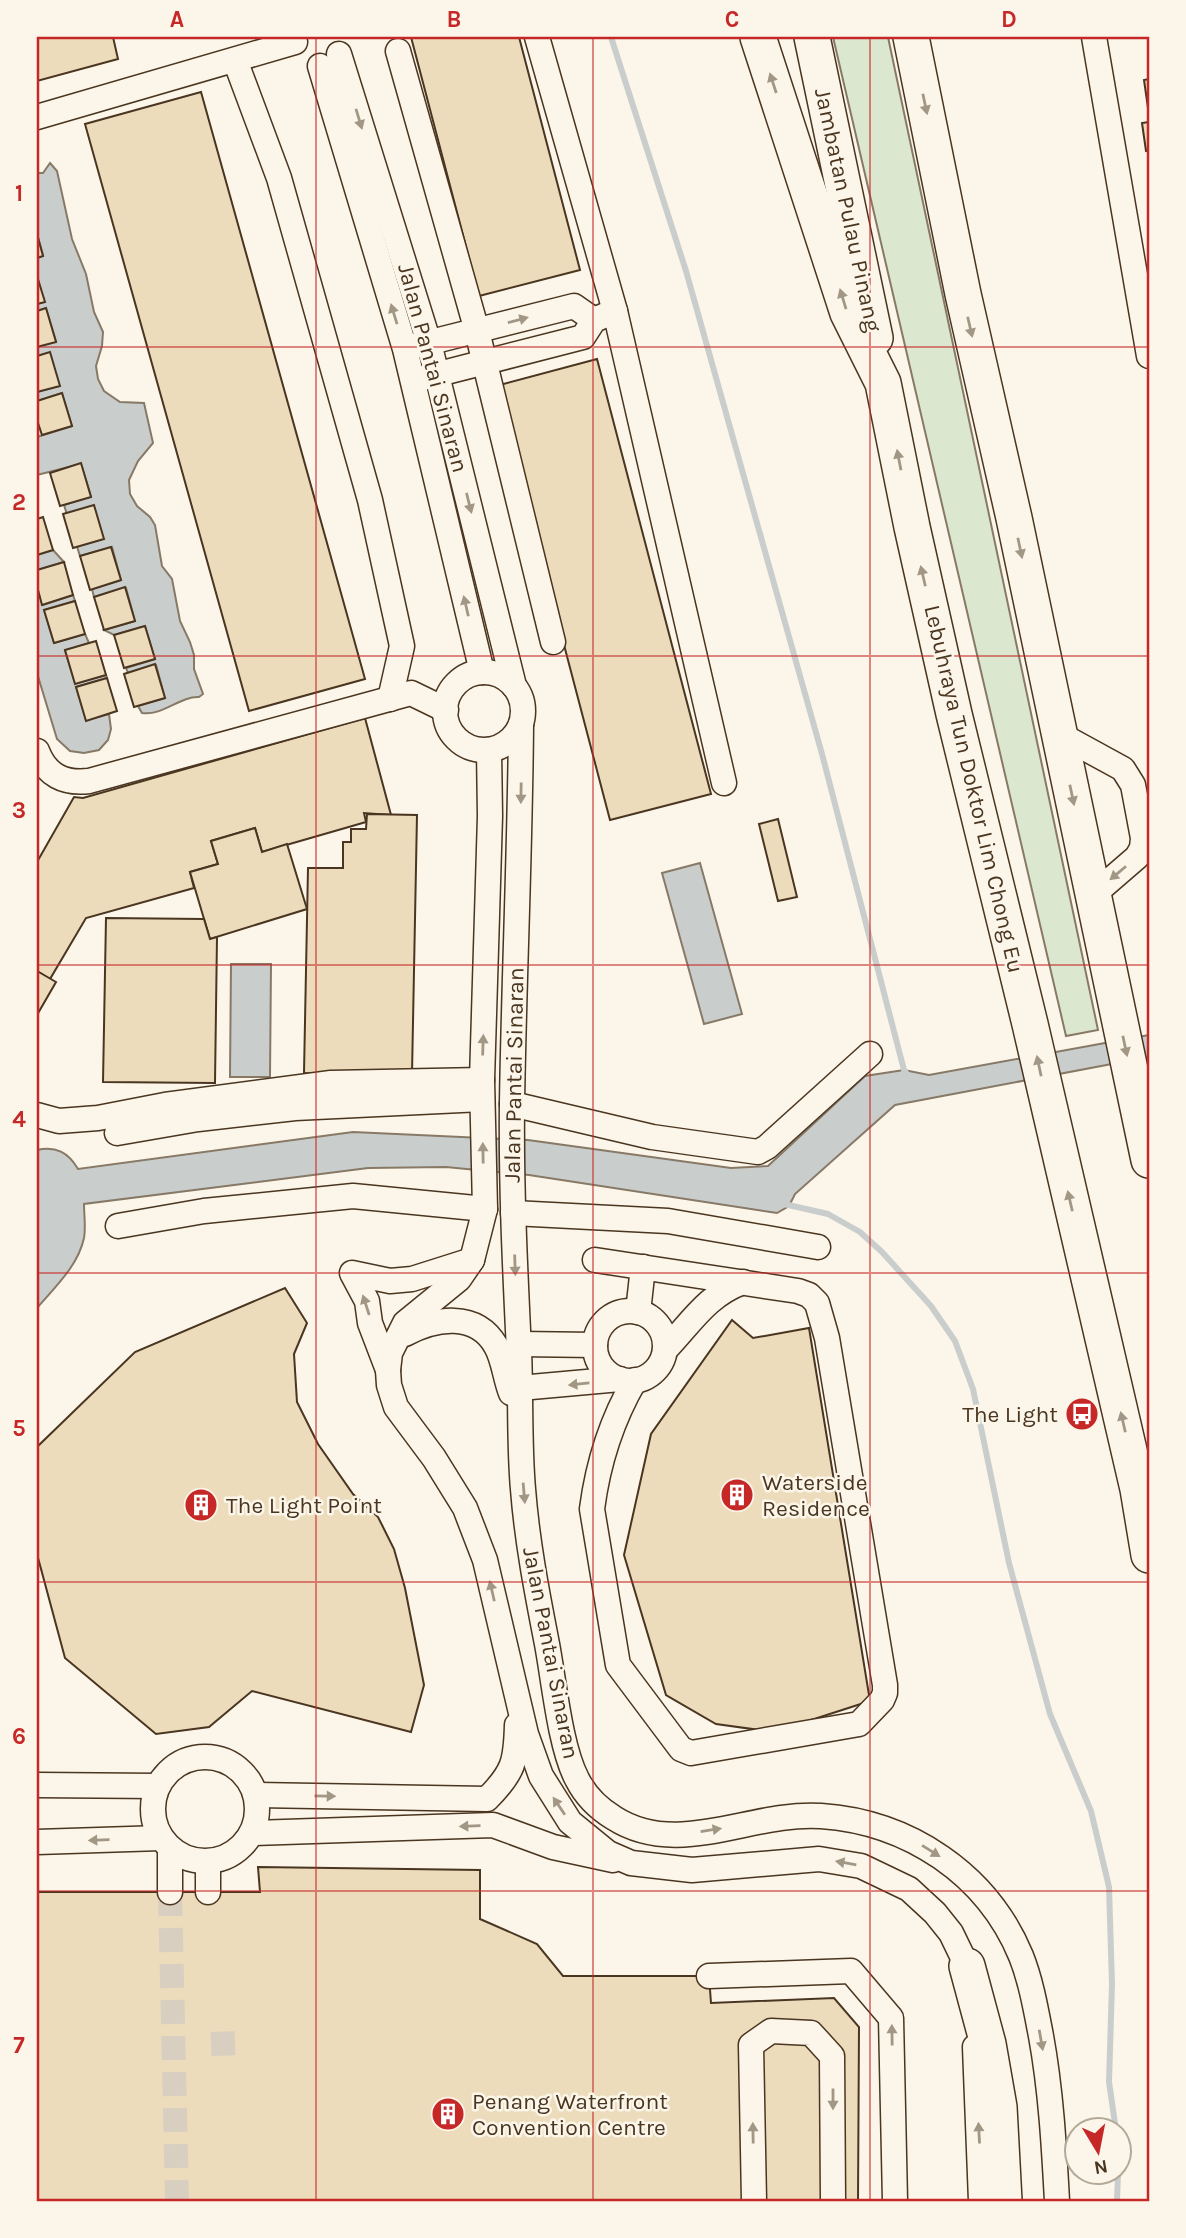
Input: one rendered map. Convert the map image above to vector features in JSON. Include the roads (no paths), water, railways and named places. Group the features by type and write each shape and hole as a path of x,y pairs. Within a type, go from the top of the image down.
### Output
{"highway":[{"name":"Lebuhraya Tun Doktor Lim Chong Eu","path":"758,37 848,313 883,383 954,714 1030,1024 1138,1489 1149,1555"},
{"name":"Jambatan Pulau Pinang","path":"812,37 866,289 883,383"},
{"path":"911,37 963,294 1014,518 1149,1160"},
{"path":"967,1965 988,2044 999,2107 1004,2201"}],"street":[{"path":"537,37 604,316 724,783"},
{"path":"1094,37 1148,343"},
{"path":"37,117 296,40 300,56 305,62 333,52"},
{"path":"398,51 477,331 553,642"},
{"name":"Jalan Pantai Sinaran","path":"333,52 429,343 514,687"},
{"name":"Jalan Pantai Sinaran","path":"333,52 482,673"},
{"path":"235,60 279,178 370,500 402,646 390,699"},
{"path":"405,349 574,306 604,316"},
{"path":"413,381 583,337 604,316"},
{"path":"482,673 505,678 514,687 523,705 521,725 508,742 489,750 468,747 459,741 447,723 446,710 452,690 460,681 482,673"},
{"path":"37,751 46,769 59,778 74,783 411,693 446,710"},
{"name":"Jalan Pantai Sinaran","path":"521,725 512,1104 523,1488 534,1576 566,1747 576,1777 589,1797 619,1821 643,1833 669,1836 774,1819 819,1816 872,1825 920,1844 960,1871 983,1893 998,1914 1021,1956 1035,2003 1053,2124 1057,2201"},
{"path":"1059,734 1123,769 1133,785 1143,838 1142,848 1137,858 1093,895"},
{"name":"Jalan Pantai Sinaran","path":"489,750 490,816 483,1097 485,1201 472,1260 459,1279 405,1323 390,1353 388,1370 396,1407 465,1508 485,1560 526,1734 541,1776 570,1822 608,1853 631,1863 692,1870 819,1859 861,1866 909,1889 935,1913 951,1933 967,1965 973,2008 981,2201"},
{"path":"512,1104 652,1137 758,1152 767,1147 870,1054"},
{"path":"37,1115 59,1121 98,1118 165,1105 331,1083 483,1097"},
{"path":"117,1133 198,1119 295,1108 483,1097"},
{"path":"118,1226 204,1211 353,1196 485,1201"},
{"path":"513,1205 668,1221 818,1247"},
{"path":"388,1370 370,1323 366,1301 352,1273 390,1282 412,1279 472,1260"},
{"path":"595,1260 778,1287 809,1295 817,1303 827,1338 885,1685 882,1700 859,1724 691,1753 681,1749 618,1665 592,1509 594,1489 608,1433 627,1380"},
{"path":"638,1312 643,1267"},
{"path":"665,1350 710,1299 728,1287 743,1282"},
{"path":"520,1388 627,1380 649,1376 660,1364 665,1350 665,1338 650,1317 626,1311 614,1315 604,1323 595,1345 598,1360 607,1372 627,1380"},
{"name":"Jalan Pantai Sinaran","path":"398,1338 419,1327 453,1320 470,1323 485,1332 496,1346 522,1426"},
{"path":"519,1345 595,1345"},
{"path":"257,1795 487,1799 504,1782 516,1757 518,1702"},
{"path":"202,1757 229,1762 249,1780 257,1795 257,1820 252,1833 234,1853 208,1862 181,1856 166,1843 155,1826 152,1812 158,1786 176,1765 202,1757"},
{"path":"37,1785 158,1786"},
{"path":"252,1833 493,1825 553,1847 631,1863"},
{"path":"37,1842 166,1843"},
{"path":"166,1843 170,1892"},
{"path":"208,1862 208,1892"},
{"path":"709,1976 851,1971 891,2018 895,2201"},
{"path":"754,2201 751,2045 771,2031 811,2033 832,2056 833,2201"}],"waterway":[{"path":"611,37 686,271 822,754 904,1070 908,1076"},
{"path":"784,1204 828,1214 860,1232 882,1252 931,1306 955,1341 973,1389 1009,1563 1050,1714 1091,1811 1109,1887 1112,1984 1109,2082 1114,2116"},
{"path":"1117,2201 1118,2186"}],"tunnel":[{"path":"170,1892 177,2201"},
{"path":"211,2044 240,2043"}],"place":[{"name":"The Light","path":"1082,1414"},
{"name":"Waterside Residence","path":"737,1495"},
{"name":"The Light Point","path":"201,1505"},
{"name":"Penang Waterfront Convention Centre","path":"448,2114"}]}
